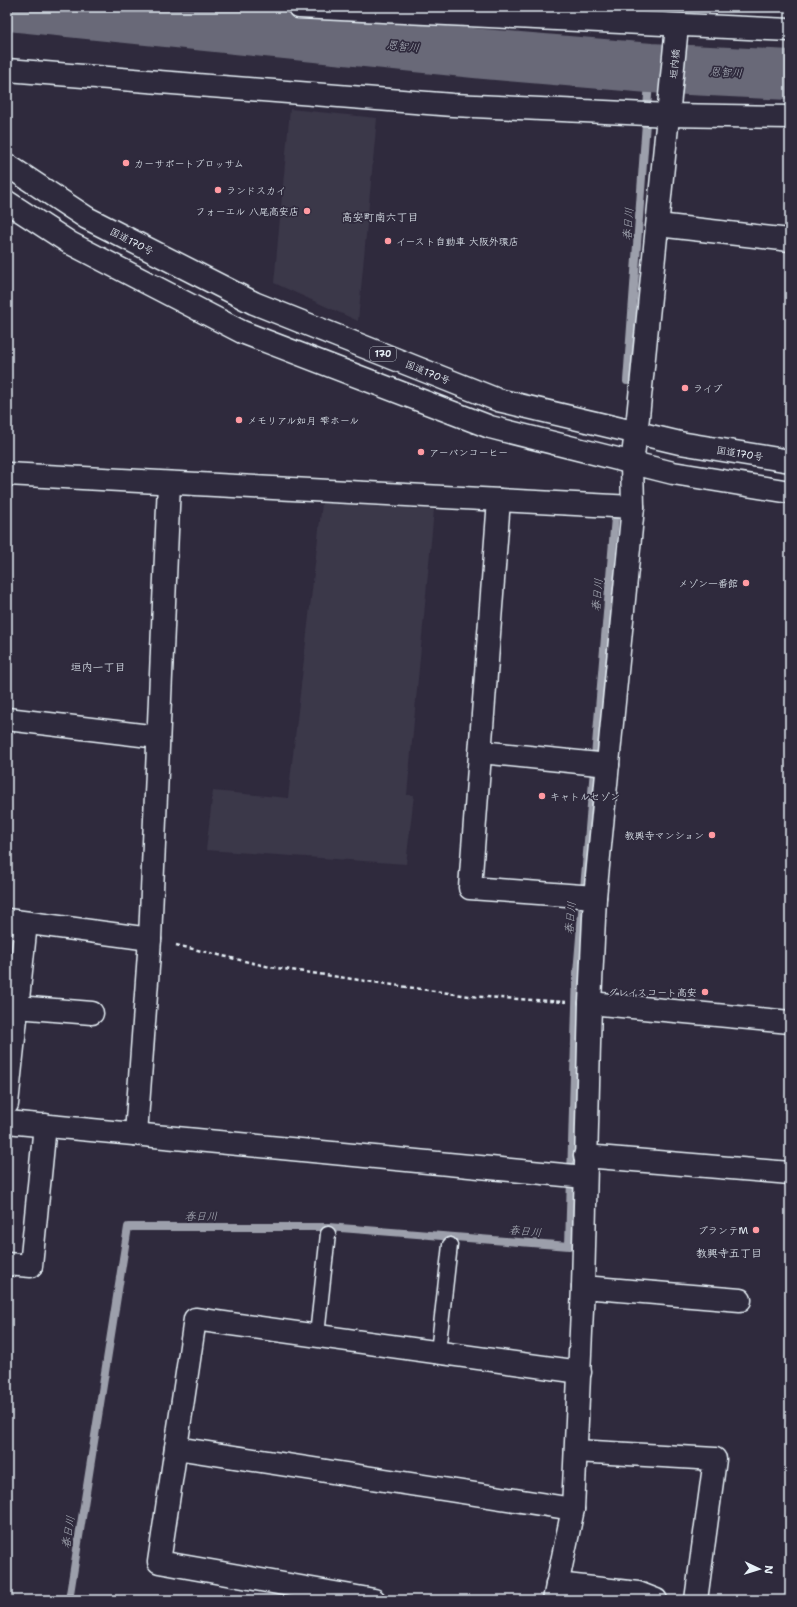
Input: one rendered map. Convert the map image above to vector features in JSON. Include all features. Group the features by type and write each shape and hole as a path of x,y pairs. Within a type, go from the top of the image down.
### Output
{"main road":[{"path":"299,7 501,12 669,19 790,30"},
{"name":"垣内橋","path":"556,1592 573,1509 583,1287 575,1177 585,1156 595,897 633,507 632,463 658,225 658,111 669,19"},
{"path":"7,70 453,105 658,111 790,117"},
{"name":"国道170号","path":"7,165 87,218 254,303 498,400 680,443 790,461"},
{"path":"7,202 70,242 242,332 490,427 673,473 790,492"},
{"path":"658,225 790,240"},
{"path":"7,474 633,507"},
{"path":"136,1134 150,939 169,483"},
{"path":"499,500 470,888 595,897"},
{"path":"7,719 158,736"},
{"path":"480,752 608,765"},
{"path":"7,1104 17,1007 16,922 150,939"},
{"path":"590,1003 790,1022"},
{"path":"17,1007 92,1013"},
{"path":"7,1122 575,1177"},
{"path":"7,1264 31,1266 45,1126"},
{"path":"585,1156 790,1173"},
{"path":"583,1287 740,1300"},
{"path":"374,1600 159,1562 196,1319 580,1372"},
{"path":"176,1448 573,1509"},
{"path":"576,1451 715,1459 696,1600"},
{"path":"556,1592 638,1593 656,1600"}],"lane":[{"path":"317,1336 328,1234"},
{"path":"438,1352 450,1246"}],"path":[{"path":"150,939 270,967 470,996 590,1003"}],"shaded area":[{"path":"290,109 377,118 358,321 274,283"},
{"path":"322,503 434,510 407,795 414,795 406,864 206,850 213,791 288,798"}],"waterway":[{"name":"恩智川","path":"17,7 483,54 650,68 790,75"},
{"name":"春日川","path":"627,381 650,68"},
{"name":"春日川","path":"69,1600 128,1227 328,1227 569,1246 577,973 615,517"}],"place":[{"name":"カーサポートブロッサム","path":"126,163"},
{"name":"ランドスカイ","path":"218,190"},
{"name":"フォーエル 八尾高安店","path":"307,211"},
{"name":"イースト自動車 大阪外環店","path":"388,241"},
{"name":"ライブ","path":"685,388"},
{"name":"メモリアル如月 雫ホール","path":"239,420"},
{"name":"アーバンコーヒー","path":"421,452"},
{"name":"メゾン一番館","path":"746,583"},
{"name":"キャトルセゾン","path":"542,796"},
{"name":"教興寺マンション","path":"712,835"},
{"name":"グレイスコート高安","path":"705,992"},
{"name":"プランテM","path":"756,1230"}],"district":[{"name":"高安町南六丁目","path":"380,217"},
{"name":"垣内一丁目","path":"98,667"},
{"name":"教興寺五丁目","path":"729,1253"}]}
